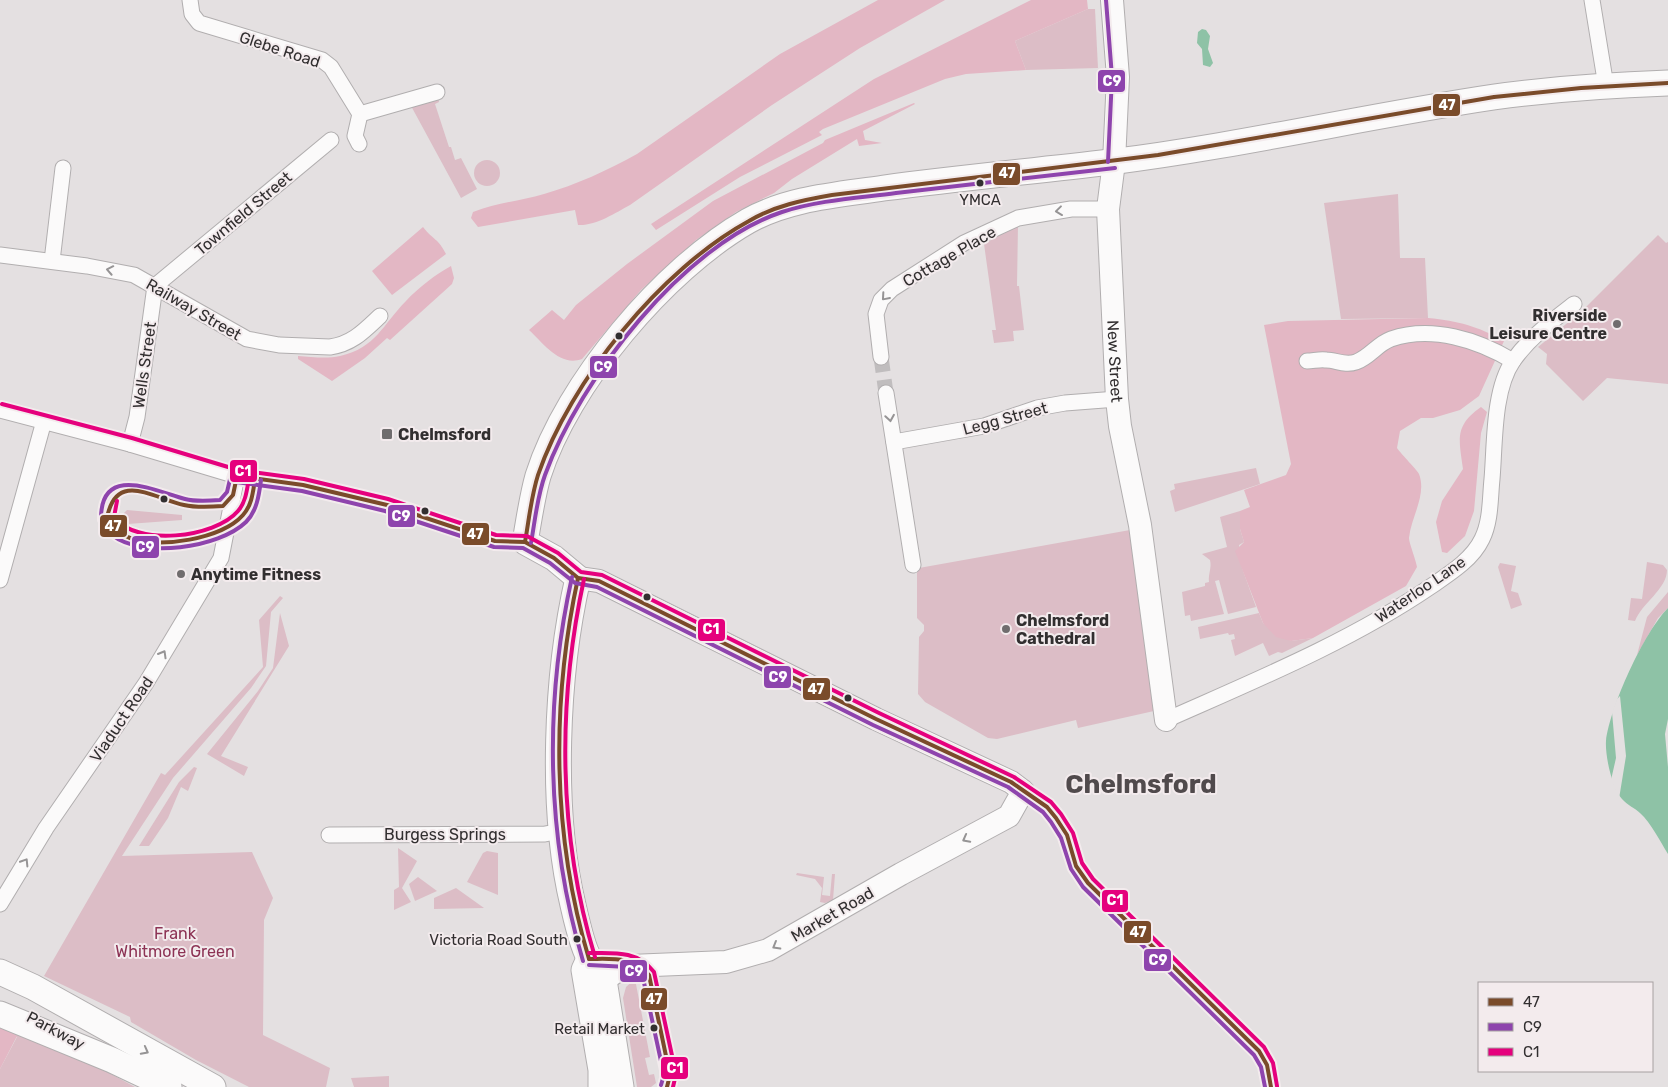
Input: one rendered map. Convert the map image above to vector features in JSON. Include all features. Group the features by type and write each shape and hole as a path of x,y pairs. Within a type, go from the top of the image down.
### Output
{"main road":[{"path":"621,1087 604,980 600,968 589,959 573,906 561,831 560,743 565,650 578,578 554,558 525,542 539,476 546,457 592,372 657,294 693,260 728,234 767,211 815,198 977,176 1114,162 1482,99 1606,86 1668,83"},
{"path":"589,959 584,970 601,1070 601,1087"},
{"name":"Parkway","path":"0,972 33,987 213,1087"},
{"name":"Parkway","path":"0,986 102,1027"},
{"name":"Parkway","path":"0,1000 112,1060 169,1087"},
{"name":"Parkway","path":"0,1014 112,1060"}],"street":[{"name":"Glebe Road","path":"190,0 192,14 199,23 322,60 331,67 360,114"},
{"name":"New Street","path":"1112,0 1118,77 1114,162 1108,209 1117,399 1120,426 1140,525 1166,720"},
{"path":"1592,0 1606,86"},
{"path":"359,144 355,136 360,114 437,92"},
{"name":"Townfield Street","path":"155,286 330,140"},
{"path":"52,261 63,168"},
{"name":"Cottage Place","path":"881,357 876,314 881,300 892,289 964,243 1018,218 1071,209 1108,209"},
{"name":"Railway Street","path":"0,255 126,273 155,286 247,339 262,344 339,346 358,336 380,316"},
{"name":"Wells Street","path":"130,444 137,417 155,286"},
{"name":"Waterloo Lane","path":"1166,720 1315,652 1366,626 1412,599 1467,559 1477,548 1488,521 1499,399 1505,378 1513,361 1536,335 1574,304"},
{"path":"1306,361 1327,360 1344,364 1355,362 1366,357 1382,343 1392,338 1436,335 1456,336 1475,342 1513,361"},
{"path":"886,393 913,565"},
{"name":"Legg Street","path":"894,442 984,426 1046,406 1117,399"},
{"path":"0,410 130,444 237,476 308,486"},
{"path":"0,580 44,421"},
{"name":"Viaduct Road","path":"0,904 46,828 146,683 200,595 223,553 226,528 237,476"},
{"path":"226,528 245,513 250,504 256,480"},
{"path":"354,498 388,505 495,541 525,542"},
{"path":"578,578 600,581 876,719 1011,782 1047,807 1062,827 1076,866 1088,883 1254,1046 1264,1058 1270,1075 1271,1087"},
{"name":"Market Road","path":"604,980 620,969 640,965 718,963 760,954 1009,816 1023,791"},
{"name":"Burgess Springs","path":"329,835 545,834 561,831"},
{"name":"Market Road","path":"589,959 628,959 640,965"}],"green space":[{"path":"1088,9 1095,9 1098,68 1026,70 1015,41"},
{"path":"438,96 439,102 435,104 449,147 451,147 455,160 461,158 477,189 461,198 410,104"},
{"path":"487,160 496,164 500,173 496,182 487,186 478,182 474,173 478,164"},
{"path":"1398,194 1400,258 1425,258 1428,318 1341,319 1324,203"},
{"path":"1018,225 1017,286 1019,286 1024,330 1013,331 1014,341 994,343 992,330 996,330 984,244"},
{"name":"Riverside Leisure Centre","path":"1658,235 1666,243 1668,242 1668,384 1607,378 1583,401 1546,364 1547,354 1538,347 1582,311"},
{"path":"1256,468 1260,484 1175,512 1170,491 1175,489 1174,484"},
{"path":"127,510 182,515 182,520 128,524 122,522 120,517"},
{"path":"1240,511 1240,529 1244,542 1239,545 1242,568 1256,607 1228,614 1219,580 1215,581 1224,614 1191,621 1190,615 1185,616 1182,592 1205,586 1205,583 1209,582 1210,560 1202,554 1227,547 1220,517"},
{"path":"1130,530 1154,711 1078,728 1076,720 997,739 988,738 925,702 918,694 919,637 924,631 924,625 917,618 917,573 919,568"},
{"path":"1647,562 1663,565 1667,570 1666,577 1659,590 1638,614 1635,621 1628,620 1631,598 1642,599"},
{"path":"1500,563 1516,566 1511,591 1518,593 1522,605 1511,609 1498,567"},
{"path":"1668,592 1668,608 1658,618 1637,655 1647,617"},
{"name":"Frank Whitmore Green","path":"280,596 283,598 271,612 266,666 251,688 173,778 122,856 252,852 273,898 264,920 263,1035 330,1068 326,1087 249,1087 196,1060 131,1022 130,1017 44,976 161,773 165,775 263,667 259,620"},
{"path":"280,613 289,646 221,756 248,767 244,776 207,754 258,691 273,668"},
{"path":"1259,613 1263,623 1291,641 1313,638 1282,653 1278,652 1269,656 1263,643 1235,656 1231,640 1235,639 1234,634 1229,635 1228,633 1200,639 1198,627"},
{"path":"194,767 197,768 188,791 181,787 168,818 149,846 139,846 179,782"},
{"path":"398,848 417,861 402,888 411,902 394,910 394,890 399,887"},
{"path":"487,851 498,853 498,895 467,882 483,853"},
{"path":"797,873 824,877 822,895 830,896 832,874 835,874 833,900 825,903 820,902 822,888 815,879 796,875"},
{"path":"418,877 437,891 415,901 409,884"},
{"path":"456,888 484,908 434,909 434,898"},
{"path":"635,979 650,1057 645,1058 649,1075 654,1074 656,1083 651,1087 637,1087 623,998 626,987"},
{"path":"0,1026 98,1067 135,1087 0,1087 0,1069 17,1037"},
{"path":"389,1076 389,1087 354,1087 351,1078"}],"shaded area":[{"path":"878,0 945,0 860,48 772,105 630,205 605,218 585,225 578,225 575,210 478,227 471,218 473,212 568,186 592,177 626,160 780,54"},
{"path":"1031,0 1087,0 1088,9 1015,41 1026,70 966,74 945,79 823,129 819,132 822,135 740,177 656,230 651,224 874,79"},
{"path":"1202,29 1206,30 1210,36 1208,49 1213,63 1210,67 1203,65 1202,49 1197,43 1198,32"},
{"path":"914,103 863,131 865,140 882,143 859,146 857,139 792,179 774,193 736,212 696,240 641,290 582,359 574,361 560,357 553,353 529,330 552,310 564,320 576,305 627,264 713,201 823,143 825,140"},
{"path":"423,227 446,254 392,295 372,271"},
{"path":"451,266 454,278 452,284 390,340 387,338 365,358 332,381 298,359 298,356 335,357 362,347 378,334 416,291 433,277"},
{"path":"1428,318 1468,325 1504,341 1479,396 1460,410 1433,418 1421,418 1400,431 1397,448 1418,472 1421,482 1420,498 1409,538 1417,567 1406,586 1313,638 1291,641 1276,637 1263,623 1235,551 1244,542 1240,529 1240,511 1250,507 1244,490 1286,475 1291,464 1264,325 1288,321"},
{"path":"1481,407 1487,412 1481,433 1474,511 1465,536 1447,553 1442,552 1436,522 1442,501 1463,469 1460,449 1462,427 1466,420"},
{"path":"1668,608 1668,719 1665,734 1668,767 1668,854 1644,817 1618,794 1608,763 1606,741 1621,690 1649,634"},
{"path":"0,1026 17,1036 0,1069"}],"pier":[{"path":"1620,696 1626,756 1619,799 1611,780 1616,758 1612,712"}],"tunnel":[{"path":"881,357 886,393"},
{"path":"308,486 354,498"}],"transit line":[{"name":"C9","path":"1106,0 1112,77 1108,162"},
{"name":"47","path":"525,542 538,475 553,439 572,402 596,366 622,331 683,268 716,242 768,211 800,201 832,195 1158,155 1494,97 1581,88 1668,83"},
{"name":"C9","path":"531,543 542,483 561,437 609,358 673,284 708,254 745,229 782,212 824,202 1115,168"},
{"name":"C1","path":"2,404 132,438 238,470 304,479 388,499 496,535 527,536 558,553 581,572 602,575 879,713 1014,777 1051,802 1061,814 1073,833 1082,863 1093,879 1264,1047 1273,1063 1277,1086"},
{"name":"C9","path":"231,475 227,492 220,500 193,501 145,487 119,486 109,492 103,502 101,520 112,535 125,542 142,547 180,547 200,544 234,531 250,518 255,508 261,480"},
{"name":"47","path":"237,476 303,485 387,505 495,541 525,542 554,558 578,578 599,581 876,719 1011,782 1047,807 1056,818 1067,835 1076,866 1088,883 1259,1051 1267,1065 1271,1087"},
{"name":"47","path":"237,476 233,495 223,506 189,506 148,493 127,491 118,495 112,503 107,518 123,534 142,541 173,542 206,536 221,530 243,515 250,503 255,479"},
{"name":"C1","path":"117,501 114,517 125,526 139,533 157,535 194,533 212,528 227,520 238,511 244,500 249,478"},
{"name":"C9","path":"236,482 302,491 385,511 494,547 523,548 550,563 575,583 597,587 873,725 1008,787 1043,812 1051,822 1061,838 1071,869 1083,887 1254,1055 1261,1067 1265,1087"},
{"name":"C9","path":"572,577 557,673 553,721 553,770 562,866 571,914 583,961"},
{"name":"47","path":"578,578 569,625 563,673 560,769 562,817 568,865 589,959"},
{"name":"C1","path":"584,579 575,626 569,674 566,721 566,769 568,817 574,864 583,911 595,957"},
{"name":"C1","path":"589,953 616,953 633,956 654,972 676,1074 673,1087"},
{"name":"47","path":"589,959 622,960 636,964 649,975 670,1075 667,1087"},
{"name":"C9","path":"589,965 628,967 643,978 664,1075 661,1085"}],"place":[{"name":"YMCA","path":"980,183"},
{"name":"Riverside Leisure Centre","path":"1617,324"},
{"name":"Chelmsford","path":"387,434"},
{"name":"Anytime Fitness","path":"181,574"},
{"name":"Chelmsford Cathedral","path":"1006,629"},
{"name":"Victoria Road South","path":"577,939"},
{"name":"Retail Market","path":"654,1028"}],"district":[{"name":"Chelmsford","path":"1141,784"}]}
